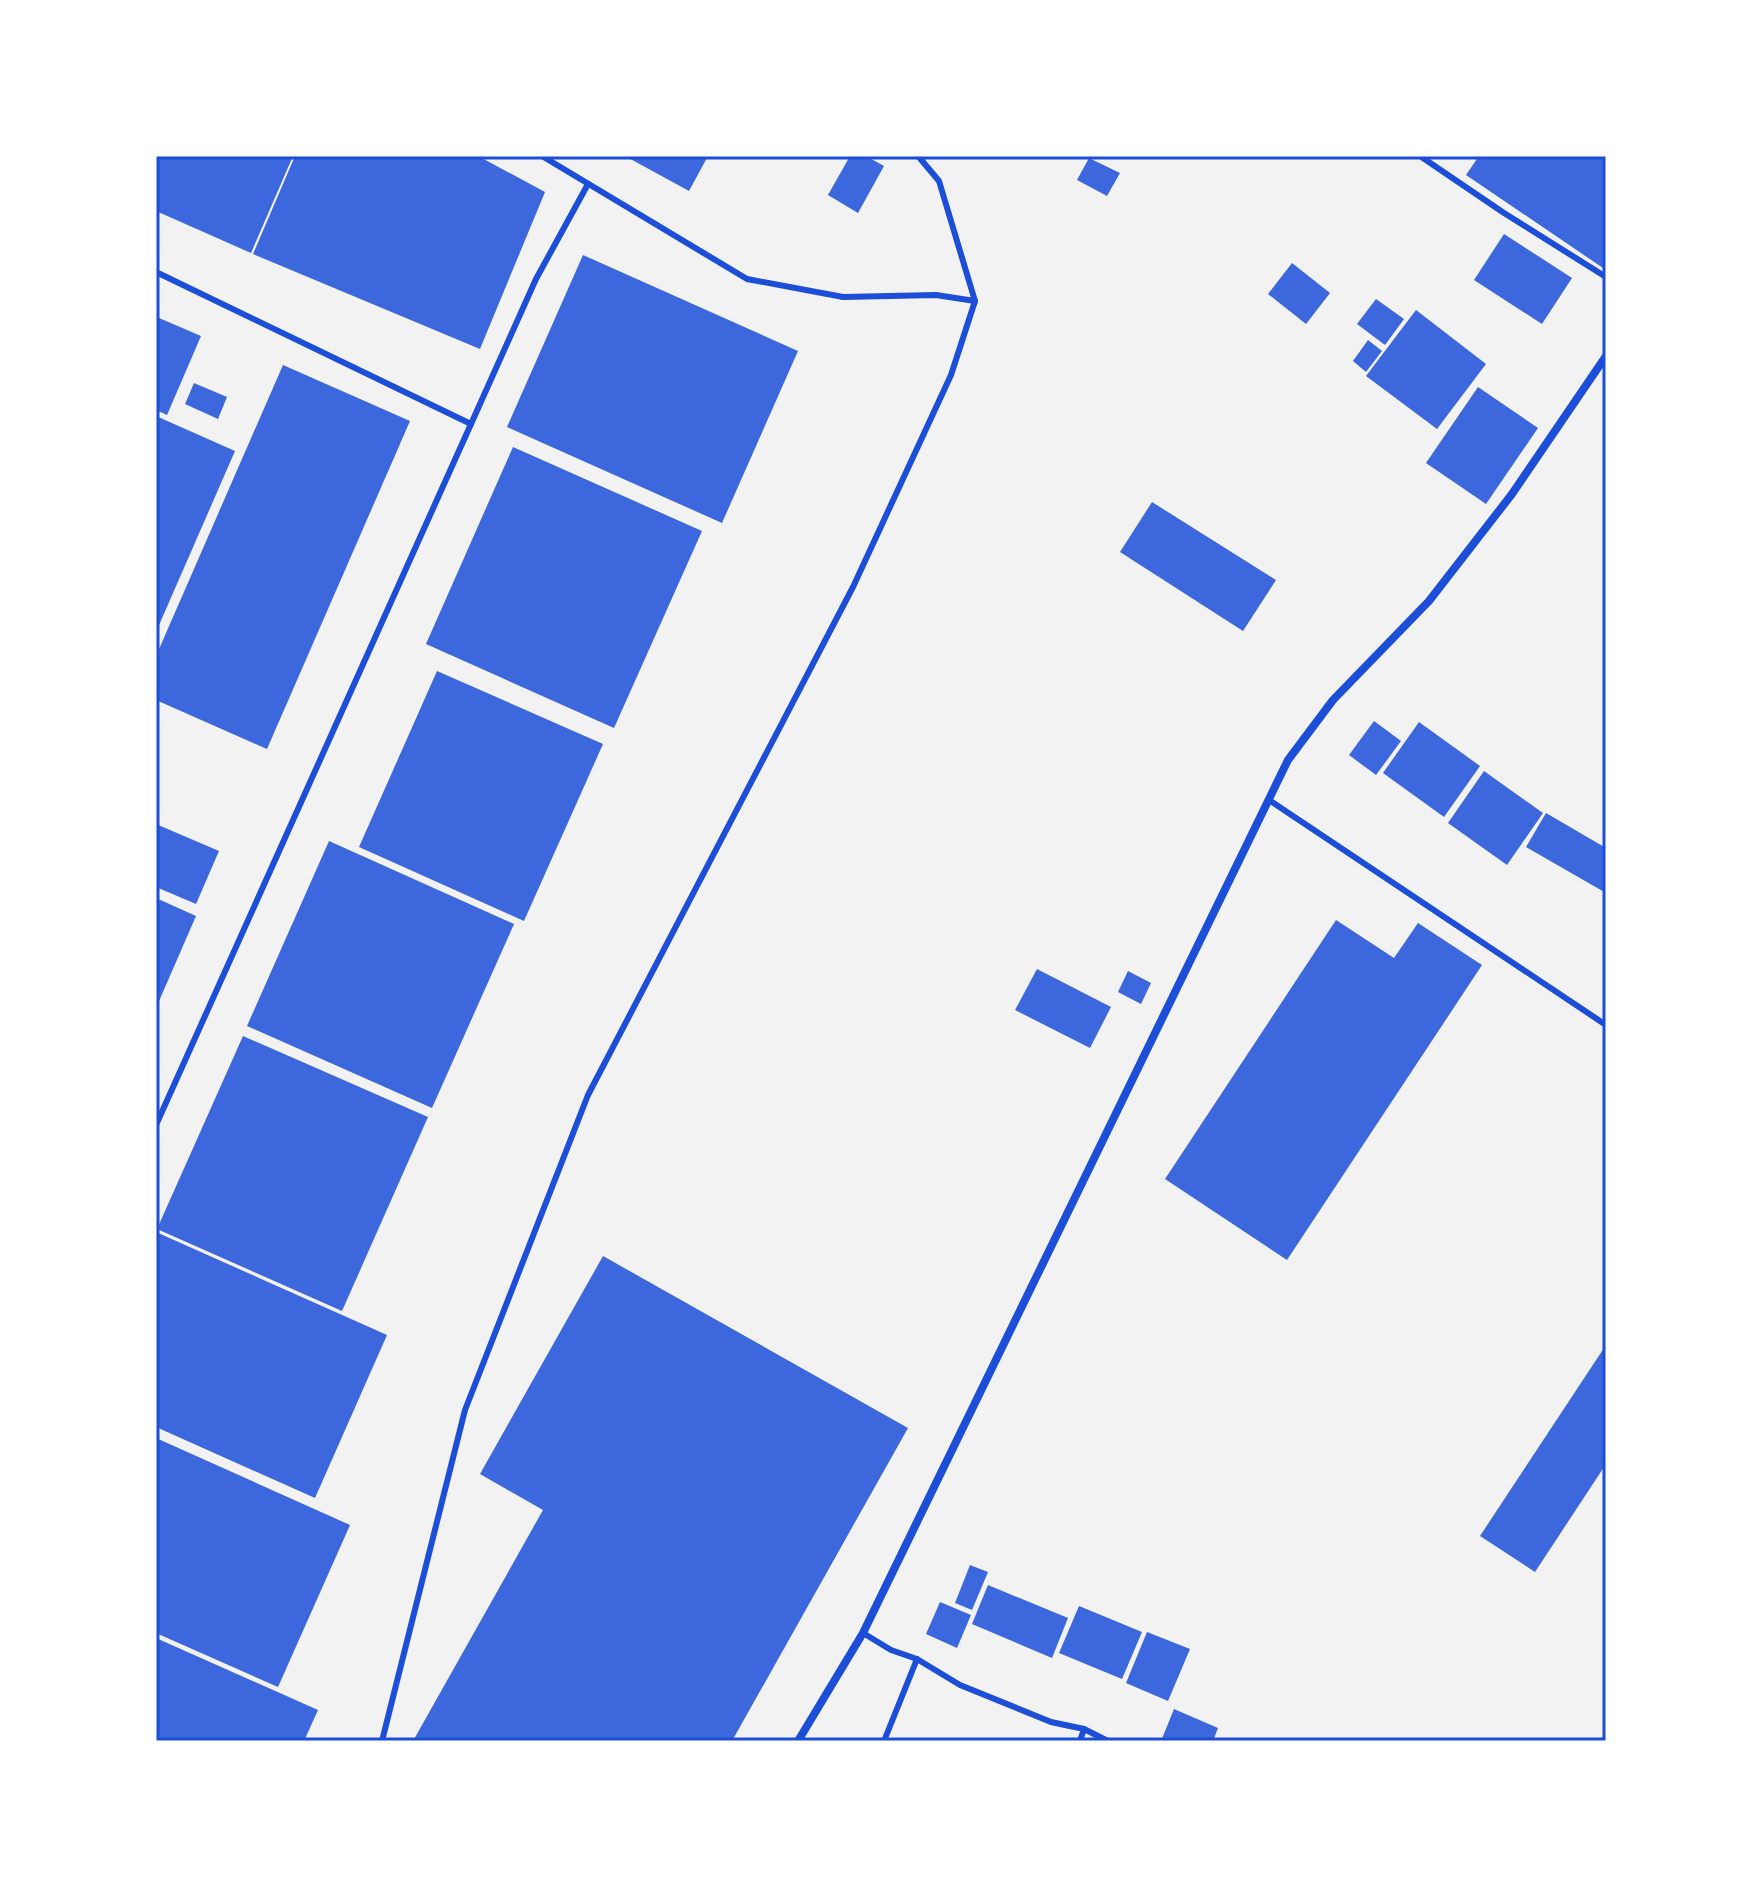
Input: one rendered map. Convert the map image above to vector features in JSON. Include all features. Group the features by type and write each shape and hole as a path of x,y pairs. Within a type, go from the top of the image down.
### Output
{"street":[{"path":"798,1741 863,1633 1288,760 1333,700 1429,601 1512,494 1606,356"}],"lane":[{"path":"542,156 747,279 843,297 936,295 975,301"},
{"path":"382,1741 465,1410 588,1095 853,587 951,375 975,301 939,181 918,156"},
{"path":"1420,156 1606,277"},
{"path":"156,1125 536,279 588,184"},
{"path":"156,272 471,424"},
{"path":"1269,800 1606,1025"},
{"path":"863,1633 891,1650 917,1659 960,1685 1051,1722 1084,1729 1108,1741"},
{"path":"884,1741 917,1659"},
{"path":"1080,1741 1084,1729"}],"building":[{"path":"156,156 293,156 251,253 156,211"},
{"path":"295,156 478,156 545,192 480,349 253,254"},
{"path":"625,156 708,156 689,191"},
{"path":"850,156 866,156 884,166 858,213 828,195"},
{"path":"1479,156 1606,156 1606,270 1466,175"},
{"path":"1089,158 1120,173 1107,196 1077,180"},
{"path":"1504,234 1572,278 1542,324 1474,280"},
{"path":"583,255 798,351 722,523 507,427"},
{"path":"1292,263 1330,293 1306,324 1268,294"},
{"path":"1376,299 1404,319 1385,345 1357,324"},
{"path":"1416,310 1486,364 1437,429 1366,376"},
{"path":"159,318 201,336 167,415 156,410 156,325"},
{"path":"1368,340 1382,351 1366,372 1353,361"},
{"path":"283,365 410,421 267,749 156,700 156,656"},
{"path":"194,383 227,397 218,419 185,404"},
{"path":"1478,387 1538,428 1486,504 1426,463"},
{"path":"156,416 235,451 156,632"},
{"path":"513,447 702,531 614,728 426,644"},
{"path":"1152,502 1276,580 1243,631 1120,552"},
{"path":"437,671 603,744 524,921 359,847"},
{"path":"1374,721 1401,741 1376,775 1349,755"},
{"path":"1419,722 1480,766 1444,817 1383,773"},
{"path":"1484,771 1543,813 1507,865 1448,823"},
{"path":"1546,813 1606,848 1606,893 1526,847"},
{"path":"156,824 219,851 196,904 156,887"},
{"path":"329,841 514,924 432,1108 247,1026"},
{"path":"156,898 196,916 156,1008"},
{"path":"1336,920 1394,958 1418,923 1482,965 1287,1260 1165,1179"},
{"path":"1037,969 1111,1007 1090,1048 1015,1010"},
{"path":"1128,971 1151,983 1141,1004 1118,992"},
{"path":"243,1036 428,1117 342,1311 157,1229"},
{"path":"156,1232 387,1335 315,1498 156,1427"},
{"path":"603,1256 908,1428 732,1741 413,1741 543,1510 480,1474"},
{"path":"1606,1345 1606,1464 1535,1572 1480,1536"},
{"path":"156,1438 350,1525 278,1687 156,1633"},
{"path":"970,1565 988,1572 972,1610 955,1603"},
{"path":"988,1585 1068,1618 1052,1658 972,1624"},
{"path":"940,1602 971,1615 957,1648 926,1634"},
{"path":"1079,1606 1142,1632 1122,1679 1059,1653"},
{"path":"1147,1632 1190,1649 1168,1701 1126,1683"},
{"path":"156,1638 318,1710 304,1741 156,1741"},
{"path":"1174,1709 1218,1728 1213,1741 1161,1741"}]}
